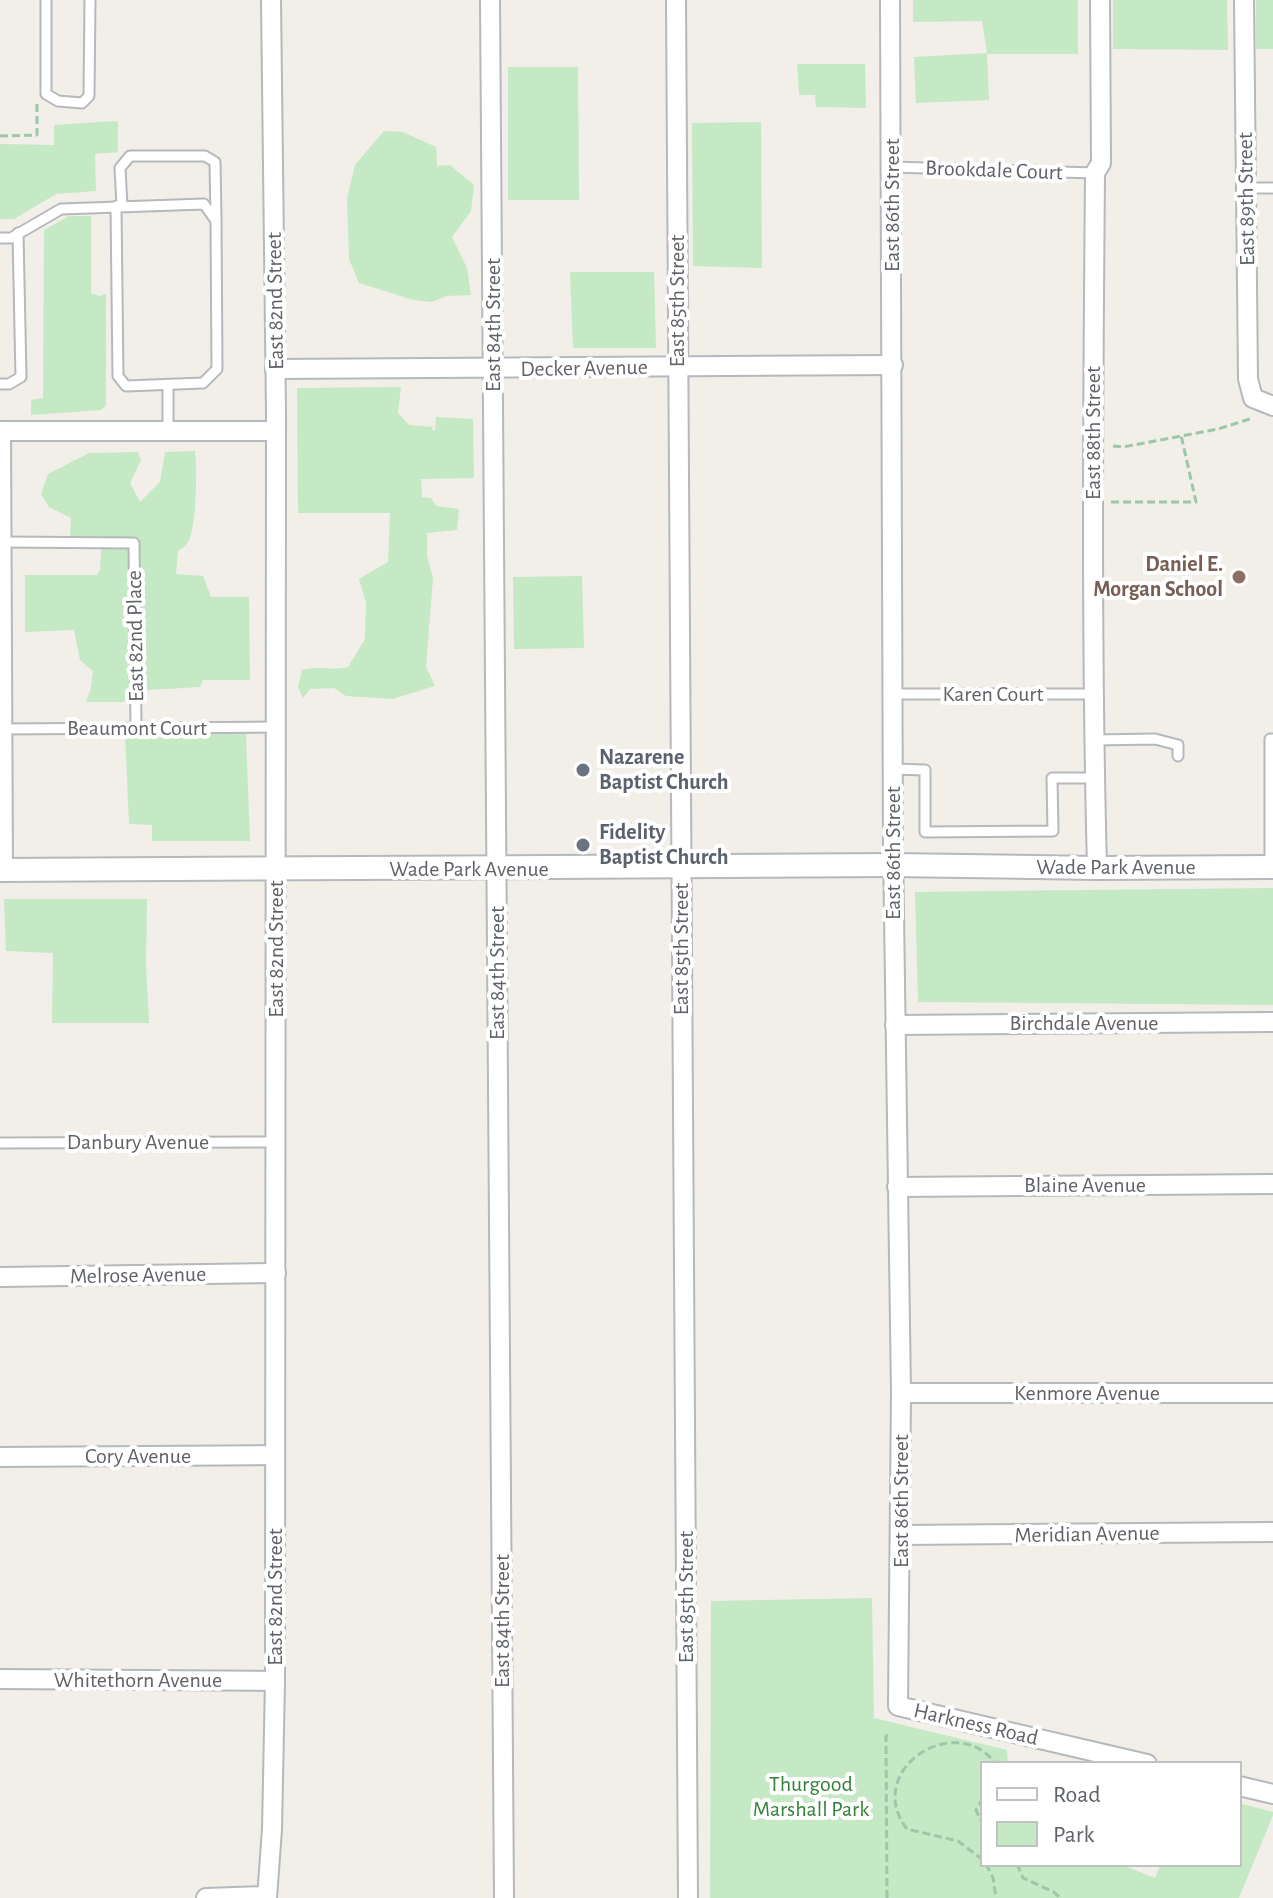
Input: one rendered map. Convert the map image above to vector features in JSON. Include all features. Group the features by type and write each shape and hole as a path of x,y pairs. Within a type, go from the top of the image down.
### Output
{"street":[{"name":"East 82nd Street","path":"267,1897 272,1829 275,1681 276,1273 276,431 271,0"},
{"name":"East 84th Street","path":"490,0 504,1898"},
{"name":"East 85th Street","path":"676,0 688,1898"},
{"name":"East 86th Street","path":"890,0 893,865 901,1393 898,1706"},
{"name":"East 88th Street","path":"1097,868 1093,694 1095,173 1101,163 1100,0"},
{"name":"East 89th Street","path":"1244,0 1248,379 1253,398 1265,411"},
{"name":"Decker Avenue","path":"275,369 893,365"},
{"path":"2,870 1,431 276,431"},
{"name":"Wade Park Avenue","path":"2,870 893,865 1271,867"},
{"name":"Birchdale Avenue","path":"895,1025 1273,1022"},
{"name":"Blaine Avenue","path":"897,1187 1273,1184"},
{"name":"Melrose Avenue","path":"0,1277 276,1273"},
{"name":"Kenmore Avenue","path":"901,1393 1273,1393"},
{"name":"Cory Avenue","path":"0,1457 275,1455"},
{"name":"Meridian Avenue","path":"901,1535 1273,1532"},
{"name":"Whitethorn Avenue","path":"0,1679 275,1681"},
{"name":"Harkness Road","path":"898,1706 1138,1762"},
{"path":"1241,1786 1273,1794"},
{"path":"206,1898 267,1897"}],"lane":[{"path":"46,0 46,94 58,101 82,103 89,96 90,0"},
{"path":"130,156 205,156 215,162 217,369 203,383 126,386 118,376 119,206 120,168 130,156"},
{"name":"Brookdale Court","path":"892,167 1095,173"},
{"path":"1246,188 1273,188"},
{"path":"0,238 11,238 61,209 204,204 216,221"},
{"path":"0,384 9,384 21,377 18,233"},
{"path":"168,385 168,431"},
{"name":"East 82nd Place","path":"3,542 134,543 136,728"},
{"name":"Karen Court","path":"893,694 1093,694"},
{"name":"Beaumont Court","path":"1,729 274,727"},
{"path":"1094,740 1155,739 1178,745 1178,756"},
{"path":"1271,867 1270,739 1273,739"},
{"path":"893,769 925,770 925,832 1053,831 1052,778 1095,778"},
{"name":"Danbury Avenue","path":"0,1143 276,1142"}],"path":[{"path":"1113,446 1218,429 1265,411"},
{"path":"1111,502 1196,502 1181,435"},
{"path":"887,1898 886,1737 889,1731"},
{"path":"981,1860 958,1841 907,1829 897,1811 897,1786 914,1755 939,1744 965,1745 989,1755 994,1762"},
{"path":"981,1801 976,1810 981,1821"},
{"path":"986,1866 993,1878 996,1898"},
{"path":"1018,1866 1023,1878 1054,1892 1060,1898"}],"green space":[{"path":"913,0 1078,0 1078,54 987,54 989,100 916,103 914,57 987,53 982,21 913,22"},
{"path":"1113,0 1227,0 1228,50 1113,49"},
{"path":"1256,0 1273,0 1273,49 1256,49"},
{"path":"797,64 865,64 866,108 816,107 815,95 799,95"},
{"path":"508,67 578,67 579,200 508,200"},
{"path":"118,122 118,152 95,154 96,191 56,194 14,219 0,219 0,144 54,145 54,125"},
{"path":"761,122 762,268 693,266 692,123"},
{"path":"384,131 403,132 436,147 437,166 450,165 474,185 471,211 452,237 467,268 471,295 446,296 432,302 413,300 359,283 349,259 347,199 355,165"},
{"path":"69,216 91,216 91,293 99,296 106,294 106,406 101,410 31,415 31,400 43,398 44,230"},
{"path":"570,272 654,272 656,348 573,348"},
{"path":"401,387 398,413 409,425 433,427 432,430 435,430 436,417 473,419 474,478 421,479 422,497 431,498 436,506 459,509 457,530 427,533 427,556 433,578 426,667 435,686 392,699 346,696 334,688 310,689 303,698 298,687 302,670 348,667 365,639 366,603 359,579 388,562 390,513 298,513 297,388"},
{"path":"195,451 193,524 188,542 178,551 176,574 203,576 211,597 249,597 250,680 203,680 200,687 149,690 130,702 86,702 93,671 80,660 74,630 25,632 25,575 97,575 100,570 102,537 70,536 71,518 49,507 41,494 48,474 89,453 138,452 141,460 130,483 140,502 160,482 165,452"},
{"path":"582,576 584,648 514,649 513,577"},
{"path":"125,734 246,734 250,841 152,841 152,825 129,824"},
{"path":"1273,888 1273,1005 918,1002 915,892"},
{"path":"4,899 147,899 149,1023 52,1023 53,953 6,951"},
{"name":"Thurgood Marshall Park","path":"872,1598 874,1718 1007,1750 1008,1762 981,1762 981,1866 1125,1866 1155,1878 1160,1866 1241,1866 1241,1804 1273,1812 1273,1815 1239,1898 710,1898 711,1601"}],"place":[{"name":"Daniel E. Morgan School","path":"1239,577"},
{"name":"Nazarene Baptist Church","path":"583,770"},
{"name":"Fidelity Baptist Church","path":"583,845"}]}
